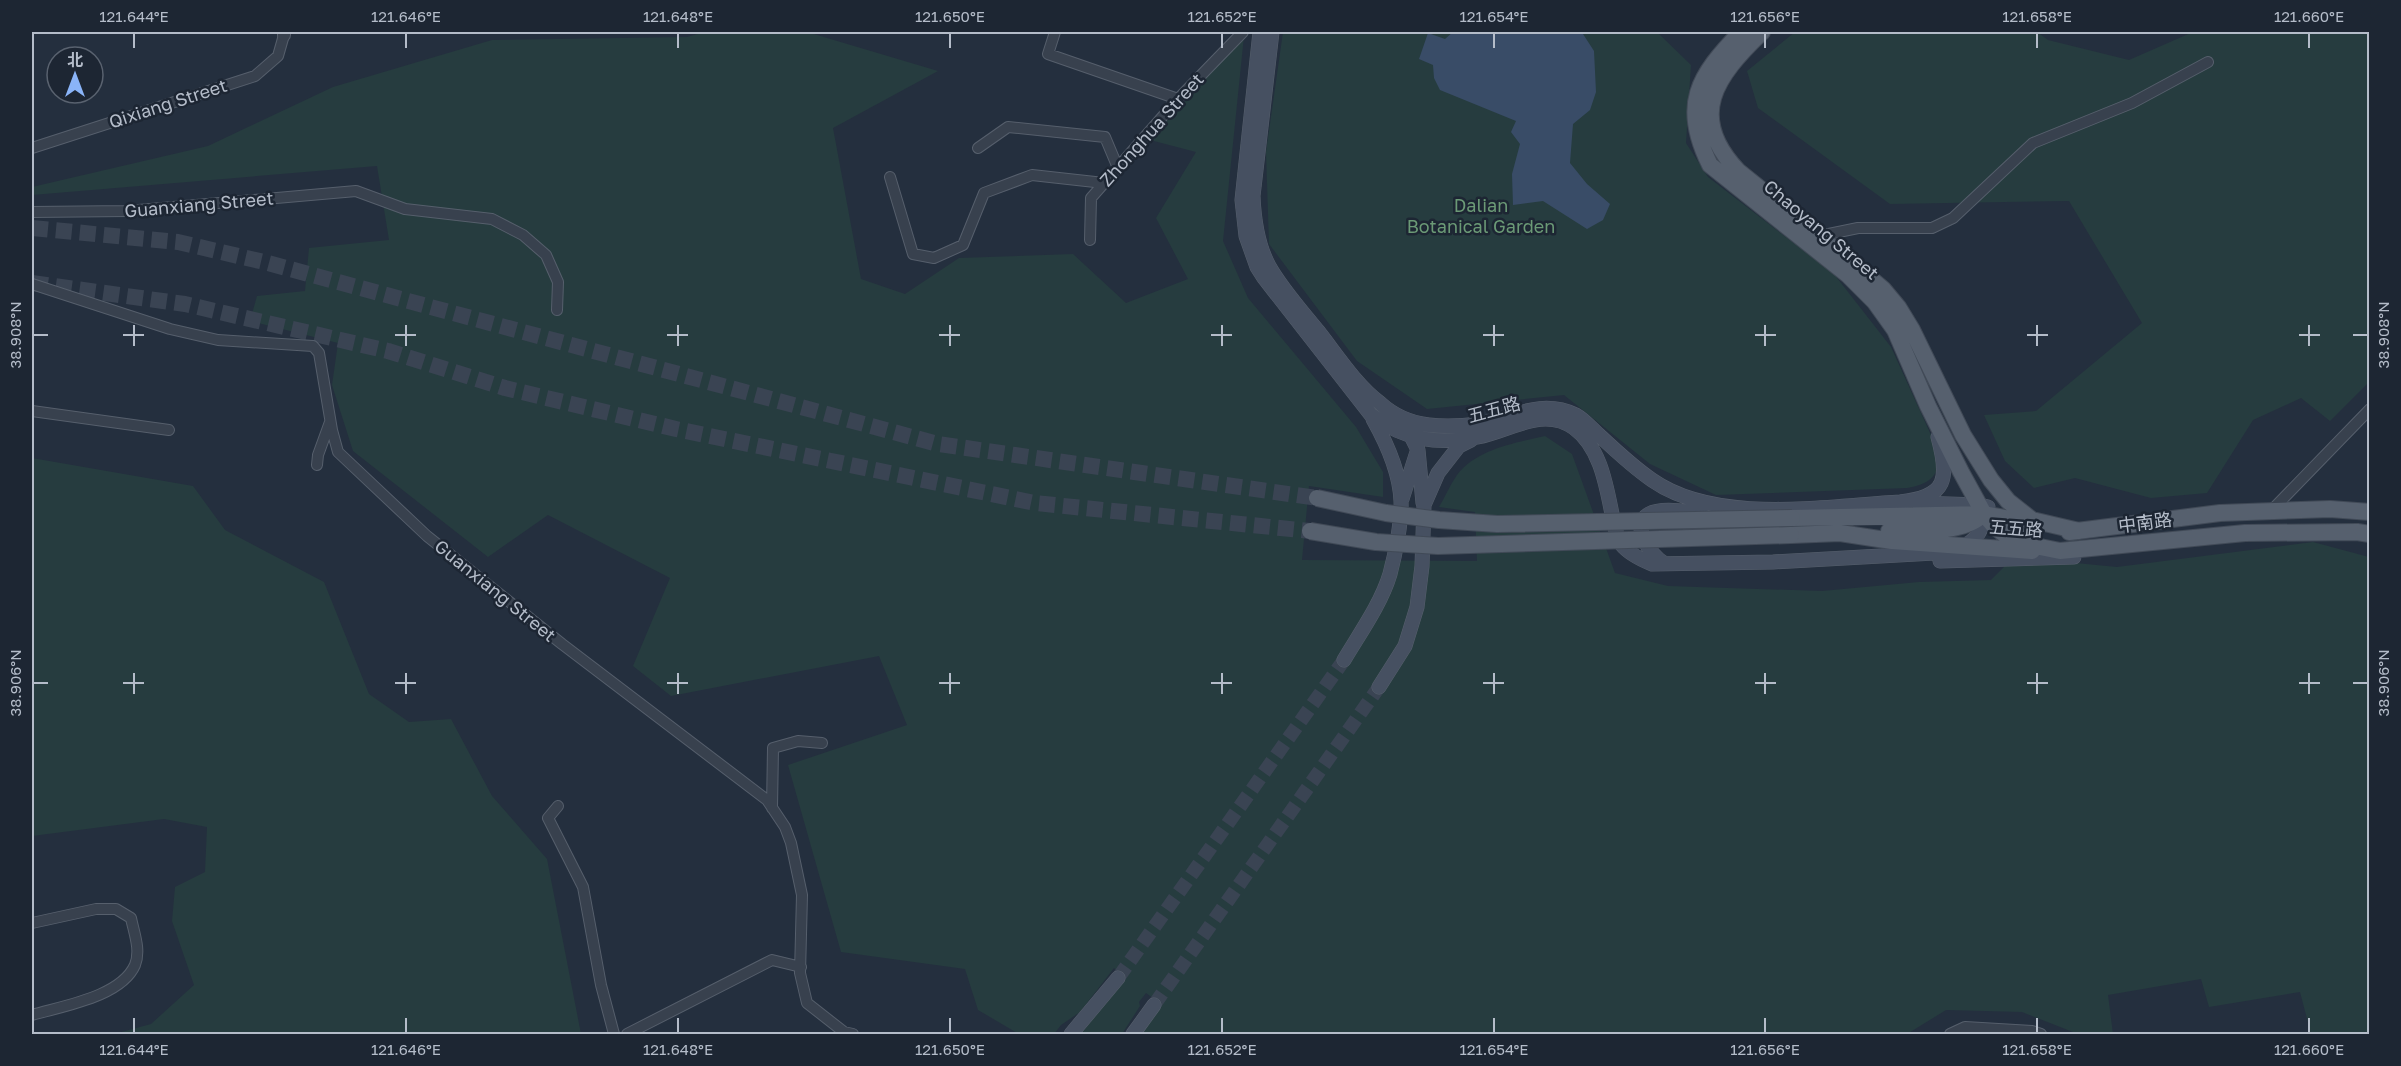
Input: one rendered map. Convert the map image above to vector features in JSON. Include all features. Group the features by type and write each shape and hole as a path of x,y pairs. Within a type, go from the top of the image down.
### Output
{"main road":[{"path":"1260,32 1242,200 1246,236 1257,267 1264,278 1371,415 1391,458 1401,501"},
{"name":"五五路","path":"1272,32 1253,196 1254,219 1260,245 1268,265 1343,363 1368,393 1393,413 1419,423 1452,426 1479,424 1532,408 1575,415 1653,481 1678,494 1694,501 1716,506 1766,509 1916,501 1931,495 1940,486 1945,472 1940,445 1928,406"},
{"name":"Chaoyang Street","path":"1741,32 1703,77 1696,100 1694,118 1699,143 1710,165 1848,275 1875,302 1895,330 1928,406 1982,508"},
{"name":"Chaoyang Street","path":"1762,32 1736,58 1718,85 1710,111 1711,128 1723,155 1738,171 1883,289 1898,307 1912,330 1963,435"},
{"path":"1379,687 1405,646 1417,607 1422,566 1424,505 1416,444 1393,413"},
{"path":"1371,415 1416,444 1432,439 1452,426"},
{"name":"五五路","path":"1432,439 1479,437 1536,420 1556,420 1574,428 1594,451 1605,480 1615,526 1622,544 1640,560 1652,564 1773,562 1952,552 1969,545 1977,537 1983,525 1982,508"},
{"path":"1840,533 1953,528 1971,525 1985,501 1963,435"},
{"path":"1963,435 1991,480 2008,501 2032,520 2079,531"},
{"path":"1424,505 1438,473 1459,446 1479,437"},
{"path":"1344,660 1371,614 1389,575 1401,501 1416,444"},
{"path":"1407,483 1422,483"},
{"path":"1317,498 1386,513 1497,524 1791,527"},
{"path":"1900,502 1982,508 2038,530 2052,533 2220,513 2330,509 2370,512"},
{"path":"1310,531 1376,542 1438,546 1791,527 1982,508"},
{"name":"中南路","path":"1982,508 2004,534 2030,545 2060,551 2245,533 2357,532 2370,534"},
{"path":"1666,564 1656,559 1650,552 1641,532 1642,523 1651,513 1716,513 1766,509"},
{"name":"五五路","path":"1791,527 1892,540 2027,551 2060,551"},
{"path":"1773,562 1896,563 2059,558 2087,555 2118,546"},
{"path":"1071,1035 1118,978"},
{"path":"1133,1035 1154,1005"}],"street":[{"path":"1054,32 1048,54 1178,99"},
{"name":"Zhonghua Street","path":"1090,240 1091,198 1178,99 1243,32"},
{"name":"Qixiang Street","path":"32,148 255,76 278,56 284,33"},
{"path":"1819,236 1858,228 1932,228 1953,218 2033,143 2132,103 2208,62"},
{"path":"978,148 1008,127 1105,137 1118,168"},
{"path":"890,177 913,254 934,258 963,245 984,193 1032,175 1104,183"},
{"name":"Guanxiang Street","path":"32,212 127,212 356,191 405,209 492,219 523,235 546,255 558,282 557,310"},
{"name":"Guanxiang Street","path":"32,284 170,329 218,340 313,346 320,353 330,422 338,452 427,536 562,644 767,800 791,843 802,895 801,967 807,1003 844,1032 853,1035"},
{"path":"2271,511 2370,409"},
{"path":"32,411 168,430"},
{"path":"317,465 318,455 330,422"},
{"path":"772,808 773,748 798,741 822,742"},
{"path":"558,806 548,818 583,887 601,985 614,1035"},
{"path":"32,923 96,909 116,909 131,918 137,945 136,963 127,977 110,991 32,1015"},
{"path":"627,1035 772,960 801,967"},
{"path":"1950,1035 1965,1027 2032,1031 2041,1035"}],"green space":[{"path":"705,32 807,32 938,71 833,128 861,279 905,294 959,258 1073,254 1126,303 1188,279 1156,218 1196,152 1150,140 1244,36 1223,241 1248,298 1356,427 1383,472 1383,497 1309,486 1302,560 1477,561 1475,512 1439,507 1457,475 1475,459 1497,448 1545,436 1572,454 1615,573 1668,586 1822,591 1919,582 1991,580 2014,557 2117,567 2313,542 2369,557 2369,1032 2311,1034 2300,992 2209,1007 2201,979 2108,995 2113,1034 2078,1034 2022,1012 1946,1010 1907,1034 1138,1034 1160,1003 1146,993 1122,1034 1081,1034 1125,978 1114,968 1080,1012 1061,1025 1054,1034 1019,1034 978,1010 965,969 841,952 788,765 907,725 879,656 671,696 633,666 670,578 548,515 488,557 353,451 332,385 338,343 250,321 257,296 305,291 309,248 389,240 377,166 32,195 32,187 208,146 333,87 492,40 687,37"},
{"name":"Dalian Botanical Garden","path":"1283,32 1657,32 1691,65 1686,143 1708,177 1834,274 1891,347 1936,446 1938,463 1934,475 1924,483 1907,488 1716,495 1650,464 1564,395 1427,409 1357,361 1269,244 1266,152"},
{"path":"1795,32 2037,32 2048,40 2129,60 2193,32 2369,32 2369,382 2330,421 2301,398 2253,420 2207,493 2151,498 2075,478 2034,488 2005,461 1984,415 2036,411 2142,323 2069,201 1890,204 1758,108 1747,71"},
{"path":"32,458 193,486 225,530 324,582 369,694 409,722 451,719 492,796 547,859 581,1034 114,1034 151,1024 194,985 172,921 175,887 205,872 207,827 164,819 32,836"}],"water":[{"path":"1453,32 1574,32 1583,34 1594,51 1596,92 1590,110 1573,124 1570,163 1587,184 1610,204 1603,220 1587,229 1543,201 1513,205 1512,174 1520,144 1511,132 1516,121 1440,90 1434,78 1433,65 1419,59 1428,33 1445,39"}],"tunnel":[{"path":"32,228 178,242 264,262 938,444 1317,498"},
{"path":"32,283 185,304 388,351 505,388 676,429 1035,503 1310,531"},
{"path":"1118,978 1344,660"},
{"path":"1154,1005 1379,687"}]}
